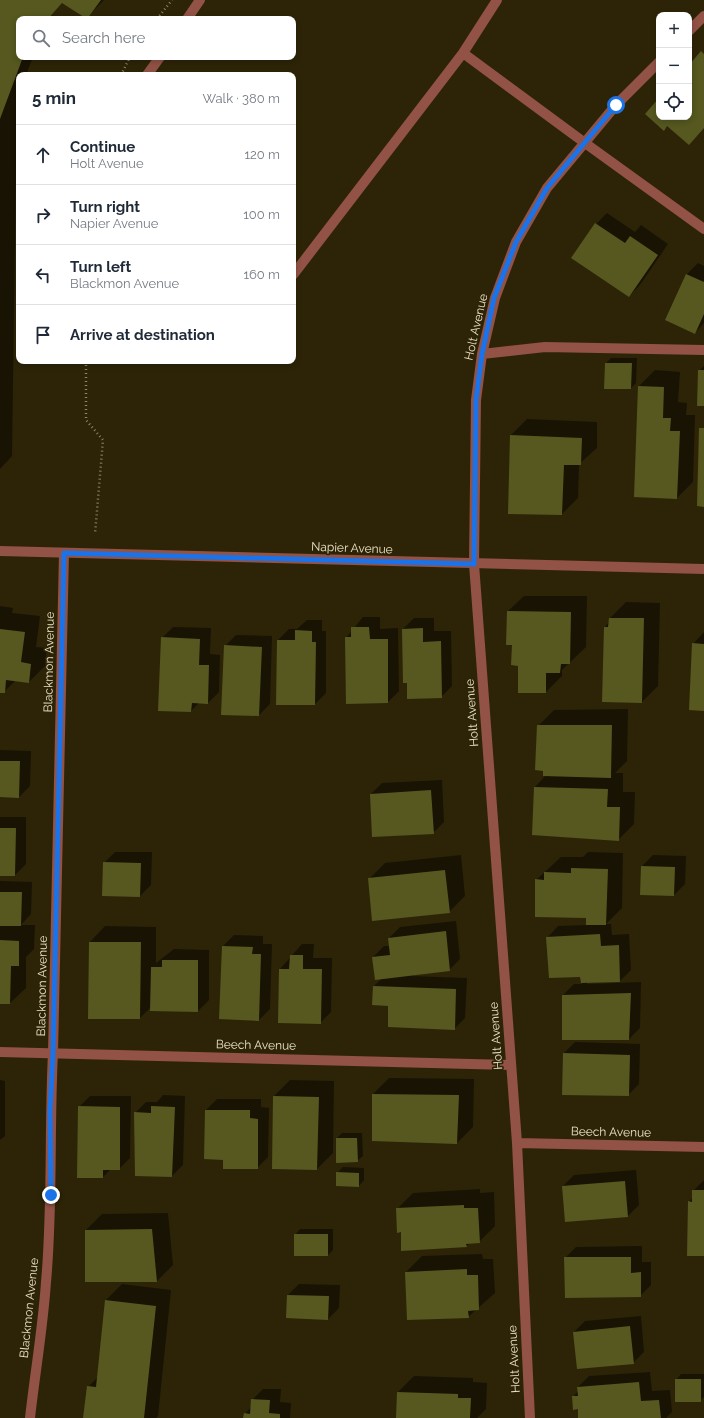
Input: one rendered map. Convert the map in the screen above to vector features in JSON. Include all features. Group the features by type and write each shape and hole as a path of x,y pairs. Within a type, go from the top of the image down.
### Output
{"street":[{"path":"189,16 200,0"},
{"path":"296,271 463,53 497,0"},
{"path":"692,29 704,16"},
{"path":"463,53 704,229"},
{"path":"149,72 158,60"},
{"name":"Holt Avenue","path":"530,1418 517,1143 474,564 476,400 482,354 494,298 516,242 547,188 616,105 656,65"},
{"path":"482,354 545,346 704,350"},
{"name":"Napier Avenue","path":"0,551 704,569"},
{"name":"Blackmon Avenue","path":"30,1418 46,1282 51,1195 50,1111 53,1053 64,553"},
{"name":"Beech Avenue","path":"0,1052 511,1065"},
{"name":"Beech Avenue","path":"517,1143 704,1147"}],"path":[{"path":"159,16 172,0"},
{"path":"122,72 128,60"},
{"path":"86,364 86,420 103,440 93,554"}],"building":[{"path":"0,0 101,0 89,16 82,16 62,3 51,16 16,16 16,60 22,60 17,72 16,72 16,76 0,119"},
{"path":"701,51 704,54 704,128 689,145 667,126 664,131 645,114 656,101 656,120 692,120 692,62"},
{"path":"595,223 625,243 630,236 658,255 629,297 571,258"},
{"path":"686,274 704,282 704,314 695,334 665,320"},
{"path":"605,363 632,363 631,389 604,389"},
{"path":"698,370 704,370 704,406 697,406"},
{"path":"638,386 664,387 663,418 671,418 670,431 680,431 677,499 634,497"},
{"path":"699,428 704,428 704,507 697,506"},
{"path":"510,435 582,438 581,465 564,465 562,515 508,514"},
{"path":"507,611 571,612 570,664 561,664 560,673 546,673 546,693 518,693 518,666 511,665 512,645 506,645"},
{"path":"609,618 644,618 642,703 602,702 604,627 608,627"},
{"path":"351,627 369,627 370,639 388,639 388,703 346,704 345,637 351,637"},
{"path":"423,628 423,642 441,641 442,698 407,699 407,683 403,683 402,629"},
{"path":"0,629 25,632 21,662 31,664 29,683 6,680 5,693 0,693"},
{"path":"295,630 312,631 312,642 316,642 315,705 276,705 277,640 295,640"},
{"path":"161,637 200,639 199,665 209,665 208,704 192,703 191,712 158,711"},
{"path":"692,643 704,644 704,711 689,710"},
{"path":"224,645 262,647 259,716 221,715"},
{"path":"537,725 612,725 611,778 543,776 543,771 535,770"},
{"path":"0,761 20,761 19,798 0,797"},
{"path":"534,787 608,789 607,807 620,807 619,841 532,835"},
{"path":"431,790 434,834 372,837 370,794"},
{"path":"0,828 16,828 15,876 0,876"},
{"path":"103,862 141,863 140,897 102,896"},
{"path":"641,866 675,867 674,896 640,895"},
{"path":"571,868 608,869 606,925 586,925 586,918 535,917 535,879 544,880 544,872 571,873"},
{"path":"445,870 450,913 372,921 368,878"},
{"path":"0,892 22,892 21,926 0,926"},
{"path":"446,931 450,971 375,980 372,957 390,955 388,938"},
{"path":"600,934 601,946 619,945 620,982 581,983 580,977 549,978 546,937"},
{"path":"0,940 19,941 19,966 11,966 10,1004 0,1004"},
{"path":"89,942 141,942 140,1019 88,1019"},
{"path":"222,946 253,947 252,954 261,954 259,1021 219,1019"},
{"path":"290,955 303,955 303,969 322,969 321,1024 278,1023 279,969 289,969"},
{"path":"162,960 198,960 198,1012 150,1011 151,967 162,967"},
{"path":"373,986 456,989 455,1030 388,1027 388,1006 372,1005"},
{"path":"631,993 629,1040 562,1040 562,995"},
{"path":"563,1053 630,1055 629,1096 562,1095"},
{"path":"372,1094 459,1095 457,1144 372,1141"},
{"path":"273,1096 319,1097 317,1170 272,1169"},
{"path":"78,1106 120,1107 120,1170 103,1170 103,1178 77,1178"},
{"path":"151,1106 175,1107 172,1177 135,1176 134,1112 151,1113"},
{"path":"205,1110 250,1110 250,1118 258,1119 258,1169 223,1169 223,1160 204,1159"},
{"path":"336,1138 357,1138 358,1162 336,1163"},
{"path":"336,1172 359,1173 359,1187 336,1186"},
{"path":"625,1181 628,1217 565,1222 562,1186"},
{"path":"692,1190 704,1190 704,1256 687,1256 688,1201 692,1202"},
{"path":"464,1205 464,1208 478,1208 480,1243 466,1244 467,1247 401,1251 401,1232 397,1233 396,1208"},
{"path":"152,1229 157,1282 85,1282 85,1230"},
{"path":"294,1234 328,1234 328,1256 294,1256"},
{"path":"564,1257 631,1257 631,1273 641,1272 641,1297 565,1298"},
{"path":"467,1269 467,1275 478,1275 479,1310 468,1311 469,1318 407,1320 405,1272"},
{"path":"287,1295 329,1296 328,1320 286,1318"},
{"path":"105,1300 156,1306 144,1418 83,1418 87,1386 96,1387"},
{"path":"630,1326 634,1364 577,1369 573,1332"},
{"path":"675,1379 701,1379 701,1402 675,1402"},
{"path":"639,1382 641,1401 659,1400 661,1418 578,1418 578,1409 573,1410 572,1396 578,1396 577,1387"},
{"path":"397,1392 458,1394 458,1398 471,1398 470,1418 396,1418"},
{"path":"251,1399 270,1400 269,1413 280,1414 280,1418 243,1418 244,1413 250,1414"}],"route":[{"path":"51,1195 50,1111 53,1053 64,553 474,564 476,400 482,354 494,298 516,242 547,188 616,105"}]}
